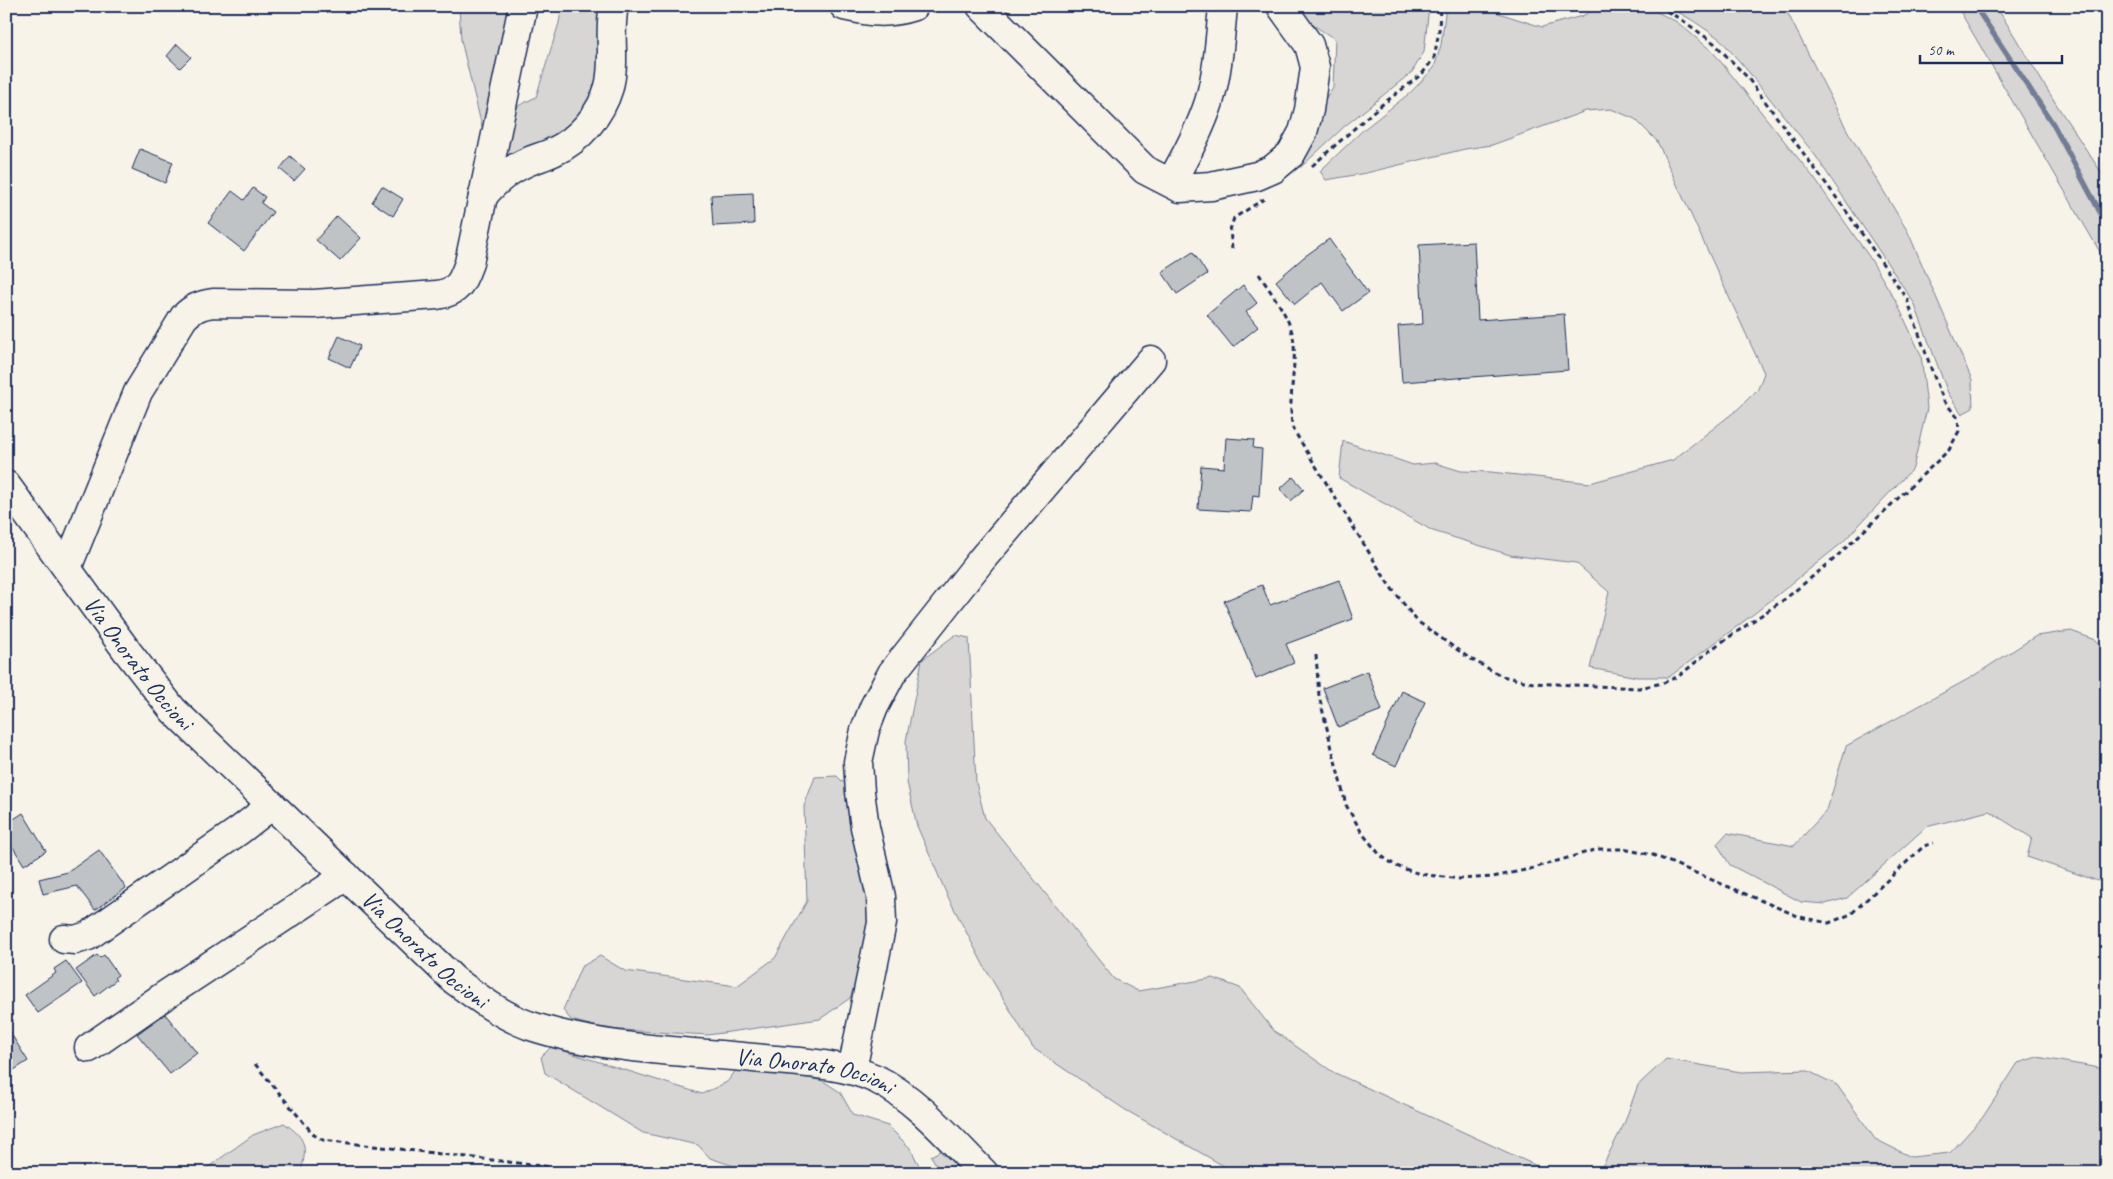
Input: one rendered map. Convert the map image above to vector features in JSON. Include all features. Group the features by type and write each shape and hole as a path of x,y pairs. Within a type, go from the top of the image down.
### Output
{"street":[{"path":"67,568 138,392 184,318 192,309 201,304 213,303 314,304 448,293 456,289 463,279 469,263 523,6"},
{"path":"483,196 493,184 521,164 554,152 568,144 592,121 608,89 612,71 614,6"},
{"path":"844,6 869,12 884,13 914,6"},
{"path":"981,6 1145,170 1180,188 1203,186 1257,176 1274,169 1291,154 1303,132 1309,110 1315,67 1309,45 1281,6"},
{"path":"1171,182 1193,144 1209,101 1218,52 1223,6"},
{"path":"852,1070 882,923 881,897 861,801 858,762 865,730 874,707 892,673 982,559 1151,360"},
{"name":"Via Onorato Occioni","path":"6,485 127,652 173,710 454,980 485,1002 528,1024 606,1043 852,1070 876,1079 916,1106 984,1173"},
{"path":"64,939 75,940 88,936 240,830 272,805"},
{"path":"88,1048 346,876"}],"path":[{"path":"1309,169 1376,110 1422,74 1434,58 1439,31 1440,6"},
{"path":"1259,274 1285,316 1294,342 1290,414 1293,429 1388,585 1417,621 1468,658 1502,676 1533,683 1639,688 1663,683 1679,676 1713,648 1785,599 1833,560 1949,450 1959,431 1958,418 1944,401 1932,374 1907,299 1844,208 1746,77 1714,43 1682,20 1658,6"},
{"path":"1232,249 1230,230 1234,218 1272,194"},
{"path":"1316,655 1319,696 1346,805 1362,833 1380,855 1396,866 1420,874 1460,880 1493,877 1530,869 1598,849 1622,849 1653,855 1800,917 1829,923 1851,914 1924,846 1934,843"},
{"path":"255,1064 314,1135 323,1140 551,1167"}],"shaded area":[{"path":"459,6 520,6 493,128 482,127 461,40"},
{"path":"562,6 605,6 597,88 578,121 535,146 497,158 518,106 536,97 559,23"},
{"path":"1283,6 1429,6 1424,52 1412,72 1345,126 1301,167 1289,166 1312,119 1333,87 1335,39"},
{"path":"1446,6 1477,6 1542,27 1582,16 1602,6 1645,6 1677,22 1713,52 1814,178 1870,258 1897,303 1921,355 1927,408 1913,468 1842,543 1755,613 1669,677 1637,677 1590,668 1609,592 1576,563 1510,555 1433,531 1339,478 1343,441 1413,465 1435,463 1461,471 1491,472 1590,483 1673,460 1738,409 1758,389 1764,373 1657,141 1635,119 1611,109 1586,111 1492,145 1465,149 1366,173 1326,180 1320,171 1363,130 1411,92 1434,68 1441,45"},
{"path":"1667,6 1783,6 1847,130 1908,232 1972,380 1973,408 1962,414 1948,393 1914,303 1815,155 1720,39"},
{"path":"1957,6 1996,6 2058,107 2107,181 2107,264"},
{"path":"2071,631 2096,640 2107,650 2107,884 2027,857 2032,838 1989,811 1926,827 1847,898 1825,904 1801,902 1730,865 1717,844 1727,833 1794,846 1827,810 1846,746 1970,678 2036,636"},
{"path":"955,635 969,638 976,783 985,818 1114,979 1138,991 1213,978 1240,988 1274,1031 1333,1072 1552,1173 1236,1173 1124,1109 1033,1048 986,970 947,895 917,826 907,782 906,741 922,660"},
{"path":"837,776 851,790 866,866 872,941 850,998 820,1019 708,1035 605,1029 571,1020 563,1010 581,967 600,956 625,971 737,986 775,958 807,901 804,806 815,777"},
{"path":"551,1047 702,1094 727,1082 740,1065 823,1081 840,1092 853,1115 888,1126 910,1148 923,1173 770,1173 761,1165 734,1166 710,1158 698,1145 643,1133 545,1073 541,1057"},
{"path":"2037,1057 2099,1068 2107,1073 2107,1173 1591,1173 1603,1165 1624,1124 1638,1085 1666,1059 1741,1072 1806,1070 1837,1085 1875,1139 1911,1157 1950,1153 1983,1117 2018,1063"},
{"path":"284,1123 297,1134 303,1144 304,1156 301,1173 200,1173 253,1135"},
{"path":"940,1151 965,1173 941,1173 931,1156"}],"building":[{"path":"177,44 191,57 180,68 167,56"},
{"path":"140,149 173,162 165,183 132,169"},
{"path":"290,156 305,169 294,181 280,169"},
{"path":"382,186 403,199 393,216 372,202"},
{"path":"253,188 265,197 261,203 273,212 244,251 208,223 232,191 244,200"},
{"path":"753,193 754,224 713,226 711,195"},
{"path":"337,216 361,238 340,261 316,240"},
{"path":"1329,239 1368,293 1343,311 1322,282 1295,304 1276,281"},
{"path":"1474,242 1478,320 1564,314 1568,370 1402,382 1398,326 1423,324 1419,245"},
{"path":"1193,252 1207,274 1177,294 1162,272"},
{"path":"1243,285 1257,303 1246,312 1258,327 1233,347 1207,315"},
{"path":"339,336 360,346 350,368 329,358"},
{"path":"1226,438 1254,440 1253,448 1262,449 1259,496 1253,495 1251,512 1198,509 1201,466 1224,468"},
{"path":"1293,477 1304,489 1291,501 1280,489"},
{"path":"1339,580 1353,619 1286,644 1294,663 1256,679 1224,601 1262,585 1270,605"},
{"path":"1367,671 1382,710 1338,727 1323,688"},
{"path":"1402,691 1425,702 1396,766 1373,755"},
{"path":"23,813 46,851 24,865 6,836 6,824"},
{"path":"99,850 126,888 95,910 77,886 43,894 39,879 68,872"},
{"path":"97,955 100,958 104,955 118,975 114,978 116,980 95,996 76,970"},
{"path":"66,961 82,983 38,1013 25,995 56,973 54,969"},
{"path":"165,1014 197,1053 170,1074 137,1034"},
{"path":"6,1026 28,1061 6,1075"}],"waterway":[{"path":"1975,6 2053,124 2107,225"}]}
